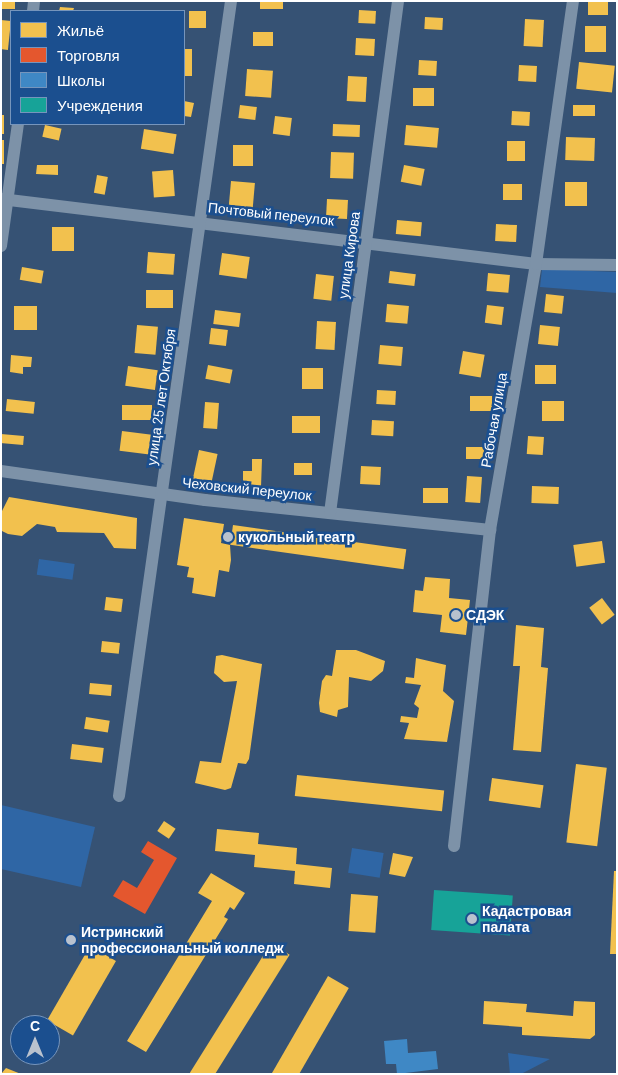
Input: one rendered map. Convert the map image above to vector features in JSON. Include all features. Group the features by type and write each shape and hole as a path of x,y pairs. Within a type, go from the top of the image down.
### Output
{"street":[{"name":"улица 25 лет Октября","path":"119,796 231,1"},
{"name":"улица Кирова","path":"330,512 398,1"},
{"name":"Рабочая улица","path":"454,846 490,530 536,264 573,1"},
{"path":"1,246 4,200 18,125"},
{"name":"Почтовый переулок","path":"4,200 366,240 536,264 617,264"},
{"name":"Чеховский переулок","path":"1,471 163,494 490,530"}],"shaded area":[{"path":"542,269 617,272 617,293 540,287"},
{"path":"39,559 75,564 72,580 37,575"},
{"path":"1,805 95,827 81,887 1,869"},
{"path":"352,848 384,853 380,878 348,873"},
{"path":"508,1053 550,1059 521,1074 510,1074"}],"building: Жильё":[{"path":"1,1 15,1 15,9 1,9"},
{"path":"260,1 283,1 283,9 260,9"},
{"path":"588,1 608,1 608,15 588,15"},
{"path":"60,7 74,8 73,10 59,10"},
{"path":"359,10 376,11 375,24 358,23"},
{"path":"189,11 206,11 206,28 189,28"},
{"path":"425,17 443,18 442,30 424,29"},
{"path":"525,19 544,20 543,47 524,46"},
{"path":"1,20 10,21 8,50 1,49"},
{"path":"585,26 606,26 606,52 585,52"},
{"path":"253,32 273,32 273,46 253,46"},
{"path":"356,38 375,39 374,56 355,55"},
{"path":"185,49 192,49 192,76 185,76"},
{"path":"419,60 437,61 436,76 418,75"},
{"path":"579,62 615,66 612,93 576,89"},
{"path":"519,65 537,66 536,82 518,81"},
{"path":"247,69 273,71 271,98 245,96"},
{"path":"348,76 367,77 366,102 347,101"},
{"path":"413,88 434,88 434,106 413,106"},
{"path":"185,101 194,103 191,117 185,116"},
{"path":"240,105 257,107 255,120 238,118"},
{"path":"573,105 595,105 595,116 573,116"},
{"path":"512,111 530,112 529,126 511,125"},
{"path":"1,115 4,115 4,134 1,134"},
{"path":"275,116 292,118 290,136 273,134"},
{"path":"333,124 360,125 360,137 333,136"},
{"path":"45,125 62,129 59,141 42,137"},
{"path":"406,125 439,128 437,148 404,145"},
{"path":"144,129 177,134 173,154 141,149"},
{"path":"566,137 595,138 594,161 565,160"},
{"path":"1,140 4,140 4,164 1,164"},
{"path":"507,141 525,141 525,161 507,161"},
{"path":"233,145 253,145 253,166 233,166"},
{"path":"331,152 354,153 353,179 330,178"},
{"path":"37,165 58,165 58,175 36,174"},
{"path":"404,165 425,169 421,186 401,182"},
{"path":"173,170 175,196 154,197 152,171"},
{"path":"97,175 108,177 105,195 94,193"},
{"path":"231,181 255,183 252,218 228,216"},
{"path":"565,182 587,182 587,206 565,206"},
{"path":"503,184 522,184 522,200 503,200"},
{"path":"327,199 348,200 347,219 326,218"},
{"path":"397,220 422,222 421,236 396,234"},
{"path":"496,224 517,225 516,242 495,241"},
{"path":"52,227 74,227 74,251 52,251"},
{"path":"148,252 175,254 173,275 147,273"},
{"path":"222,253 250,257 247,279 219,275"},
{"path":"22,267 44,271 41,284 20,280"},
{"path":"390,271 416,274 414,286 389,283"},
{"path":"488,273 510,275 508,293 486,291"},
{"path":"316,274 334,276 331,301 313,299"},
{"path":"146,290 173,290 173,308 146,308"},
{"path":"546,294 564,296 562,314 544,312"},
{"path":"387,304 409,306 407,324 385,322"},
{"path":"487,305 504,307 502,325 485,323"},
{"path":"14,306 37,306 37,330 14,330"},
{"path":"215,310 241,313 239,327 213,324"},
{"path":"317,321 336,322 335,350 316,349"},
{"path":"137,325 158,327 155,355 135,353"},
{"path":"540,325 560,327 558,346 538,344"},
{"path":"211,328 228,330 226,346 209,344"},
{"path":"380,345 403,347 401,366 378,364"},
{"path":"463,351 485,355 481,377 459,374"},
{"path":"11,355 32,357 31,367 23,367 23,374 10,372"},
{"path":"208,365 233,370 230,384 205,379"},
{"path":"535,365 556,365 556,384 535,384"},
{"path":"128,366 158,370 155,390 125,386"},
{"path":"302,368 323,368 323,389 302,389"},
{"path":"377,390 396,391 395,405 376,404"},
{"path":"470,396 492,396 492,411 470,411"},
{"path":"7,399 35,402 34,414 6,411"},
{"path":"542,401 564,401 564,421 542,421"},
{"path":"205,402 219,403 217,429 203,428"},
{"path":"122,405 152,405 152,420 122,420"},
{"path":"292,416 320,416 320,433 292,433"},
{"path":"372,420 394,421 393,436 371,435"},
{"path":"122,431 154,435 151,455 120,451"},
{"path":"1,434 24,436 23,445 1,443"},
{"path":"528,436 544,437 543,455 527,454"},
{"path":"466,447 484,447 484,459 466,459"},
{"path":"199,450 218,454 211,483 193,479"},
{"path":"252,459 262,459 261,487 243,486 243,471 252,471"},
{"path":"294,463 312,463 312,475 294,475"},
{"path":"361,466 381,467 380,485 360,484"},
{"path":"467,476 482,477 480,503 465,502"},
{"path":"532,486 559,487 558,504 531,503"},
{"path":"423,488 448,488 448,503 423,503"},
{"path":"9,497 137,518 136,549 114,548 104,533 57,532 55,527 37,524 22,536 8,534 2,531 2,511"},
{"path":"184,518 224,524 221,543 230,545 231,560 229,572 219,570 215,597 192,593 194,578 187,577 189,567 177,565"},
{"path":"233,525 406,549 404,569 230,545"},
{"path":"602,541 605,563 576,567 573,545"},
{"path":"425,577 450,579 449,598 470,600 466,635 440,632 442,615 413,612 415,590 423,591"},
{"path":"106,597 123,599 121,612 104,610"},
{"path":"602,598 615,615 602,624 589,608"},
{"path":"516,625 544,628 541,667 548,668 541,752 513,750 520,666 513,666"},
{"path":"102,641 120,643 119,654 101,652"},
{"path":"336,650 356,650 385,661 383,671 371,681 349,677 348,707 338,710 337,717 320,712 319,703 322,681 326,675 332,676"},
{"path":"222,655 262,664 249,759 246,764 238,763 231,788 225,790 195,783 200,761 221,763 237,681 224,682 214,673 216,656"},
{"path":"416,658 446,665 443,691 454,701 447,742 404,739 409,723 400,722 401,716 417,718 419,708 414,704 421,685 405,683 406,677 414,678"},
{"path":"90,683 112,685 111,696 89,694"},
{"path":"86,717 110,721 108,733 84,729"},
{"path":"72,744 104,748 102,763 70,759"},
{"path":"576,764 607,768 597,846 566,842"},
{"path":"297,775 444,790 442,811 295,796"},
{"path":"492,778 543,785 540,808 489,801"},
{"path":"164,821 176,829 169,839 157,831"},
{"path":"217,829 259,833 258,844 297,848 296,864 332,868 330,888 294,884 295,871 254,867 255,855 215,851"},
{"path":"393,853 413,857 405,877 389,874"},
{"path":"614,871 617,871 617,954 610,954"},
{"path":"211,873 245,893 234,910 230,907 224,917 228,919 146,1052 127,1041 212,901 198,893"},
{"path":"351,894 378,896 375,933 348,931"},
{"path":"271,943 290,955 215,1074 190,1073"},
{"path":"90,946 116,961 73,1035 60,1028 60,1015 50,1015"},
{"path":"328,976 349,988 299,1074 271,1074"},
{"path":"484,1001 527,1004 526,1012 573,1016 574,1001 595,1002 595,1035 590,1039 522,1035 522,1027 483,1024"},
{"path":"6,1068 21,1074 1,1074"}],"building: Торговля":[{"path":"148,841 177,858 145,914 113,896 123,880 137,888 154,860 141,852"}],"building: Школы":[{"path":"407,1039 408,1053 436,1051 438,1069 397,1074 396,1064 386,1064 384,1041"}],"building: Учреждения":[{"name":"Кадастровая палата","path":"434,890 513,896 510,935 431,930"}],"place":[{"name":"кукольный театр","path":"228,537"},
{"name":"СДЭК","path":"456,615"},
{"name":"Кадастровая палата","path":"472,919"},
{"name":"Истринский профессиональный колледж","path":"71,940"}]}
